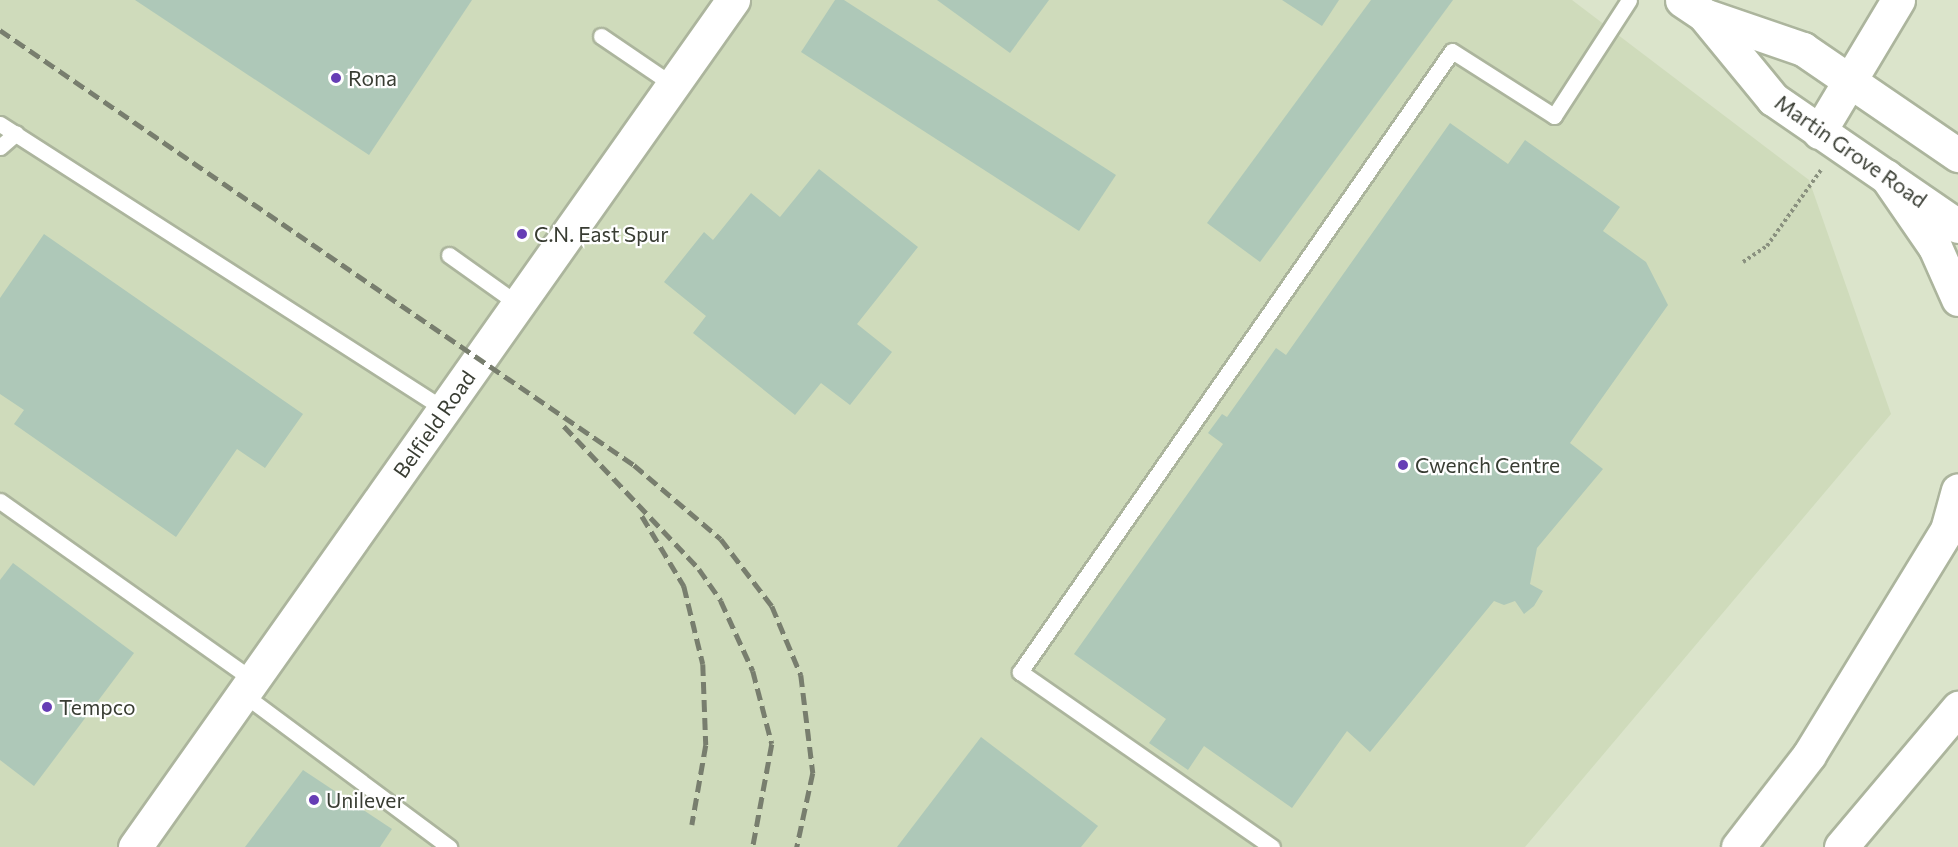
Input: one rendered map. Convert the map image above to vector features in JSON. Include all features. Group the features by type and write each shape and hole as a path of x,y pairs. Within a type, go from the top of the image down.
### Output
{"main road":[{"name":"Belfield Road","path":"135,847 733,0"},
{"path":"1820,132 1898,0"},
{"name":"Martin Grove Road","path":"1693,7 1803,49 1958,155"},
{"name":"Martin Grove Road","path":"1693,7 1773,99 1958,226"},
{"path":"1886,176 1935,247 1958,299"},
{"path":"1738,847 1815,746 1947,530 1958,490"},
{"path":"1841,847 1958,708"}],"lane":[{"path":"1272,847 1020,672 1452,51 1554,116 1629,0"},
{"path":"601,36 672,85"},
{"path":"0,124 444,409"},
{"path":"0,147 16,133"},
{"path":"449,255 518,304"},
{"path":"0,501 248,687 448,847"}],"path":[{"path":"1743,262 1767,246 1825,165"}],"shaded area":[{"path":"0,0 1572,0 1809,180 1891,414 1525,847 0,847"}],"building":[{"name":"Rona","path":"135,0 472,0 369,155"},
{"path":"835,0 844,0 1116,175 1079,231 801,52"},
{"path":"937,0 1049,0 1010,53"},
{"path":"1282,0 1339,0 1322,26"},
{"path":"1371,0 1453,0 1260,262 1207,223"},
{"name":"Cwench Centre","path":"1450,123 1508,164 1525,140 1620,207 1603,231 1646,262 1668,305 1570,443 1603,469 1537,548 1530,584 1543,591 1534,606 1524,614 1515,601 1504,605 1494,601 1370,752 1347,731 1292,808 1204,746 1188,770 1149,743 1166,719 1074,654 1223,444 1208,433 1222,414 1227,417 1276,348 1286,355"},
{"path":"819,169 918,247 857,324 892,352 850,405 821,383 795,415 693,333 706,316 664,282 704,232 713,240 751,193 780,217"},
{"path":"44,234 303,414 265,468 237,449 176,537 14,424 24,410 0,394 0,298"},
{"name":"Tempco","path":"13,563 134,653 34,786 0,760 0,580"},
{"path":"981,737 1098,826 1081,847 897,847"},
{"name":"Unilever","path":"303,770 392,829 380,847 245,847"}],"railway":[{"path":"0,30 634,465 721,539 772,606 801,675 813,773 797,847"},
{"path":"564,426 699,569 721,601 753,671 772,744 753,847"},
{"path":"642,516 684,586 703,664 706,745 692,825"}],"place":[{"name":"Rona","path":"336,78"},
{"name":"C.N. East Spur","path":"522,234"},
{"name":"Cwench Centre","path":"1403,465"},
{"name":"Tempco","path":"47,707"},
{"name":"Unilever","path":"314,800"}]}
